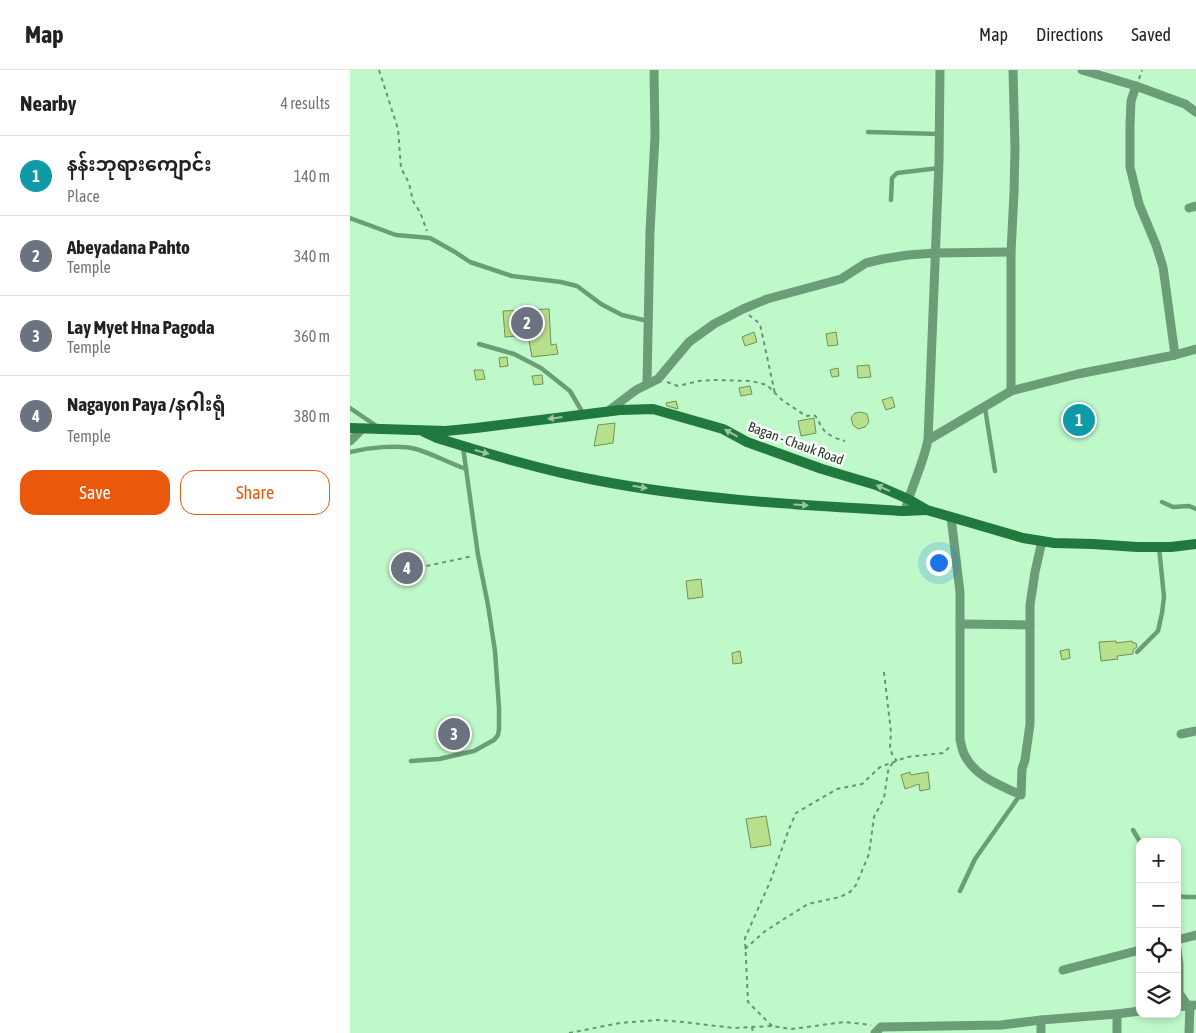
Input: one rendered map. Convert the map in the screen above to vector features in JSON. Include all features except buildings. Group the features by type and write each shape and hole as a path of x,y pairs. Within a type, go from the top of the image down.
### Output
{"main road":[{"name":"Bagan - Chauk Road","path":"350,428 446,431 607,412 653,409 723,429 747,442 822,469 876,485 908,499 927,510 1023,538 1054,544 1137,547 1171,547 1196,544"},
{"path":"419,430 438,438 526,465 595,480 658,490 767,503 904,511 927,510"}],"street":[{"path":"647,383 650,232 655,136 654,70"},
{"path":"904,511 925,454 928,440 939,168 940,70"},
{"path":"1011,392 1011,252 1014,193 1013,70"},
{"path":"1082,70 1136,86 1185,104 1196,112"},
{"path":"1136,86 1132,101 1130,125 1130,167 1139,204 1163,267 1175,355"},
{"path":"607,412 647,383 658,379 689,342 714,324 767,299 842,279 866,263 908,255 1011,252"},
{"path":"928,440 1011,392 1078,374 1175,355 1196,349"},
{"path":"350,442 363,428"},
{"path":"950,517 960,592 960,739 964,753 970,763 984,777 1021,795 1022,769 1030,724 1031,597 1042,541"},
{"path":"960,624 1030,625"},
{"path":"1181,734 1196,731"},
{"path":"1181,939 1196,935"},
{"path":"1063,970 1136,951"},
{"path":"1179,973 1179,993 1187,1005 1189,1033"},
{"path":"878,1030 975,1029 1041,1020 1136,1012"},
{"path":"1117,1014 1117,1033"},
{"path":"1041,1020 1041,1033"}],"lane":[{"path":"868,132 939,134"},
{"path":"891,200 892,178 897,173 939,168"},
{"path":"350,218 396,235 430,238 470,262 512,276 577,286 601,304 622,315 648,321"},
{"path":"479,344 514,354 541,368 570,391 584,415"},
{"path":"350,408 381,429"},
{"path":"985,408 995,471"},
{"path":"411,761 439,759 474,751 498,736 500,708 494,650 488,605 478,556 463,446"},
{"path":"350,452 364,448 395,447 414,449 466,470"},
{"path":"1162,502 1173,506 1189,506 1196,509"},
{"path":"1137,652 1158,631 1162,613 1164,597 1159,547"},
{"path":"960,891 975,859 1021,795"},
{"path":"1133,830 1138,838"},
{"path":"1181,896 1196,897"}],"path":[{"path":"379,70 398,129 401,168 409,183 413,201 420,212 430,238"},
{"path":"743,310 760,324 775,394"},
{"path":"658,379 678,386 714,380 751,380 767,385 782,400 806,416 814,415 819,419 823,430 832,437 845,441"},
{"path":"403,571 478,556"},
{"path":"884,672 891,732 890,748 897,761"},
{"path":"772,1026 748,1002 745,938 770,882 796,813 837,789 862,784 880,767 907,757 943,753 960,739"},
{"path":"745,948 777,923 808,904 840,897 850,892 856,885 870,854 874,817 884,798 888,771 893,762"},
{"path":"569,1033 620,1023 657,1020 733,1028 772,1026 791,1030 845,1022 878,1030"},
{"path":"752,1027 753,1033"}],"place":[{"name":"Abeyadana Pahto","path":"527,323"},
{"name":"နန်းဘုရားကျောင်း","path":"1079,420"},
{"name":"Nagayon Paya /နဂါးရုံ","path":"407,568"},
{"name":"Lay Myet Hna Pagoda","path":"454,734"}]}
